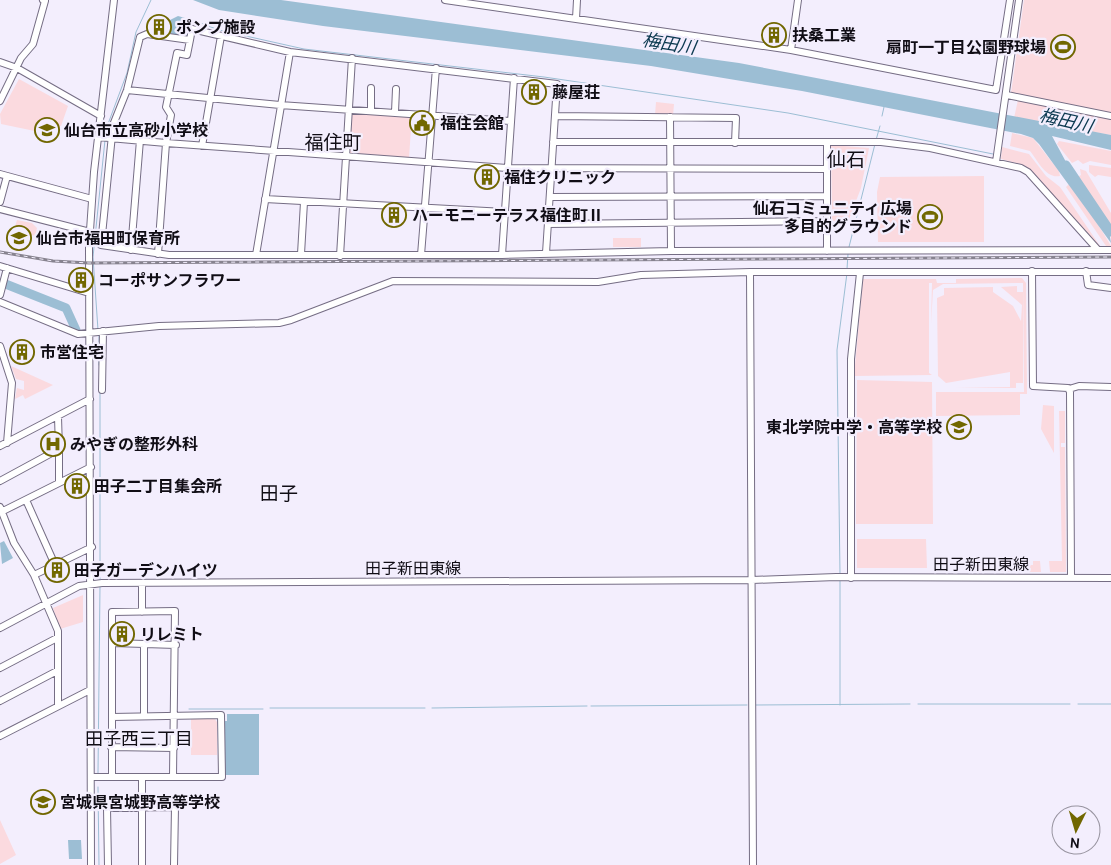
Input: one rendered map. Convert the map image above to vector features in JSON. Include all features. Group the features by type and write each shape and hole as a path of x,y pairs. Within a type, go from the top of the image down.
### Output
{"street":[{"path":"0,102 21,58 33,44 45,1 43,0"},
{"path":"114,0 101,116 105,137 101,245 158,254 301,254 340,256 671,251 1111,250"},
{"path":"445,0 791,50 996,90 1010,0"},
{"path":"576,19 577,0"},
{"path":"791,50 798,0"},
{"path":"996,162 1019,0"},
{"path":"158,254 166,143 172,116 166,107 177,53 187,55 192,29 290,52 557,84 546,253"},
{"path":"102,390 97,331 89,294 92,199 105,137 113,125 126,90 140,37 147,34 190,40"},
{"path":"202,146 208,98 221,36"},
{"path":"1004,37 1014,39"},
{"path":"256,255 290,52"},
{"path":"340,256 352,58"},
{"path":"0,62 16,68 101,116"},
{"path":"421,255 436,68"},
{"path":"502,255 514,78"},
{"path":"371,88 371,110"},
{"path":"126,90 280,105 348,108 511,121"},
{"path":"395,112 396,90"},
{"path":"1007,95 1111,116"},
{"path":"556,116 736,118 735,143"},
{"path":"670,117 671,251"},
{"path":"105,137 202,146 507,168 827,169"},
{"path":"131,250 140,140"},
{"path":"554,142 827,143 872,141 930,148 1021,168 1028,172 1098,250"},
{"path":"827,143 827,251"},
{"path":"0,202 3,175 92,199"},
{"path":"550,197 827,196"},
{"path":"265,199 343,204 425,206 505,212"},
{"path":"301,254 304,202"},
{"path":"0,209 90,232"},
{"path":"548,224 827,221"},
{"path":"0,266 89,294"},
{"path":"0,295 7,268"},
{"path":"1086,271 1088,285 1111,288"},
{"path":"0,302 78,334 159,326 291,320 392,281 598,282 641,275 750,272 1111,272"},
{"path":"750,272 753,865"},
{"path":"1032,272 1033,386 1070,389 1079,386 1111,387"},
{"path":"851,578 851,359 860,273"},
{"path":"91,865 90,690 96,583 92,547 90,399 97,331"},
{"path":"0,346 12,383 7,443"},
{"path":"1070,389 1071,577"},
{"path":"0,446 90,399"},
{"path":"58,417 59,483"},
{"path":"0,481 59,449"},
{"path":"58,705 58,631 44,604 34,576 14,543 1,509 26,500 91,467"},
{"path":"26,500 56,565"},
{"path":"34,576 92,547"},
{"name":"田子新田東線","path":"0,628 79,586 96,583 752,580 840,577 1111,578"},
{"path":"142,583 142,612"},
{"path":"112,777 112,612 175,611 173,776"},
{"path":"0,668 57,638"},
{"path":"113,643 176,645"},
{"path":"144,644 144,716"},
{"path":"0,701 57,671"},
{"path":"1,734 90,690"},
{"path":"90,777 222,777 221,715 112,717"},
{"path":"111,748 174,748"},
{"path":"142,777 142,865"},
{"path":"108,865 108,808 174,807 174,865"}],"shaded area":[{"path":"1024,0 1111,0 1111,113 1011,93"},
{"path":"19,79 68,106 61,126 56,125 54,135 1,124 0,114"},
{"path":"1018,100 1111,119 1111,135 1014,118"},
{"path":"656,102 674,104 673,116 655,115"},
{"path":"351,110 412,114 409,158 348,154"},
{"path":"1012,133 1033,138 1059,171 1060,176 1051,175 1046,172 1030,151 1010,146"},
{"path":"1059,141 1111,151 1111,165 1090,161 1083,164 1078,160 1072,163 1057,144"},
{"path":"831,145 869,148 861,188 848,222 832,221"},
{"path":"1002,147 1029,154 1046,176 1060,187 1100,246 1097,246 1032,173 1020,164 1001,159"},
{"path":"1089,165 1111,168 1111,177 1098,175 1095,177 1089,172"},
{"path":"1080,169 1086,171 1111,213 1111,230 1076,178 1081,175"},
{"name":"仙石コミュニティ広場 多目的グラウンド","path":"984,176 984,242 878,242 877,192 880,177"},
{"path":"1069,184 1088,208 1111,246 1106,246 1066,187"},
{"path":"17,220 32,223 37,228 35,236 14,230"},
{"path":"613,238 641,238 641,247 613,247"},
{"path":"1022,278 1026,283 1027,394 1020,394 1020,415 936,416 936,392 1024,392 1023,283 943,284 933,290 931,324 932,283 929,283 929,373 932,375 854,376 863,279 936,279 937,283 956,283 956,279"},
{"path":"1017,286 1017,292 1023,292 1023,383 1016,383 1016,388 955,388 1010,387 1010,372 946,383 938,376 937,298 944,295 944,288 993,287 993,292 1013,306 1021,321 1022,305 1001,287"},
{"path":"11,366 53,385 25,399 23,395 15,399 17,388 24,390 24,381 16,379"},
{"path":"857,380 932,382 933,524 856,524"},
{"path":"1043,405 1054,406 1054,453 1041,429"},
{"path":"1059,411 1065,411 1065,443 1061,443 1061,447 1065,447 1066,572 1050,572 1049,561 1062,561"},
{"path":"857,539 926,539 927,568 857,568"},
{"path":"1033,561 1040,561 1041,572 967,572 967,565 1033,565"},
{"path":"83,595 83,622 60,629 53,608"},
{"path":"214,718 217,722 217,755 191,755 191,719"},
{"path":"0,820 16,855 0,864"}],"water":[{"path":"193,0 281,0 739,63 1111,135 1111,150 1052,136 1080,188 1109,231 1111,243 1039,144 1033,138 1021,134 802,91 651,66 323,26 219,10"},
{"path":"178,16 192,20 189,37 168,33 170,20"},
{"path":"4,541 13,558 2,564 0,543"},
{"path":"227,714 259,714 259,775 225,775 225,721 227,721"},
{"path":"68,840 81,840 82,859 69,859"}],"waterway":[{"path":"105,136 127,73 136,32 151,0"},
{"path":"192,20 219,30 304,49 544,77 788,113 993,154"},
{"path":"882,116 884,107"},
{"path":"876,140 880,126"},
{"path":"98,330 93,257 105,140"},
{"path":"849,247 875,144"},
{"path":"1066,165 1111,232"},
{"path":"847,269 848,254"},
{"path":"840,574 837,350 847,273"},
{"path":"3,283 66,308 76,330"},
{"path":"99,334 99,365"},
{"path":"100,391 100,580"},
{"path":"840,580 840,705"},
{"path":"98,773 100,586"},
{"path":"756,705 910,704"},
{"path":"918,704 1070,704"},
{"path":"1078,704 1111,704"},
{"path":"591,706 747,705"},
{"path":"432,708 587,706"},
{"path":"270,708 425,708"},
{"path":"189,709 263,709"},
{"path":"98,787 99,865"}],"railway":[{"path":"0,252 53,261 89,263 1111,257"}],"place":[{"name":"ポンプ施設","path":"159,27"},
{"name":"扶桑工業","path":"774,35"},
{"name":"扇町一丁目公園野球場","path":"1063,47"},
{"name":"藤屋荘","path":"534,92"},
{"name":"福住会館","path":"422,123"},
{"name":"仙台市立高砂小学校","path":"47,130"},
{"name":"福住クリニック","path":"487,177"},
{"name":"ハーモニーテラス福住町Ⅱ","path":"394,215"},
{"name":"仙石コミュニティ広場 多目的グラウンド","path":"930,217"},
{"name":"仙台市福田町保育所","path":"19,238"},
{"name":"コーポサンフラワー","path":"81,280"},
{"name":"市営住宅","path":"22,352"},
{"name":"東北学院中学・高等学校","path":"959,427"},
{"name":"みやぎの整形外科","path":"53,444"},
{"name":"田子二丁目集会所","path":"77,486"},
{"name":"田子ガーデンハイツ","path":"57,570"},
{"name":"リレミト","path":"122,634"},
{"name":"宮城県宮城野高等学校","path":"43,802"}],"district":[{"name":"福住町","path":"333,142"},
{"name":"仙石","path":"846,159"},
{"name":"田子","path":"279,493"},
{"name":"田子西三丁目","path":"139,739"}],"water label":[{"name":"梅田川","path":"669,44"},
{"name":"梅田川","path":"1066,121"}]}
